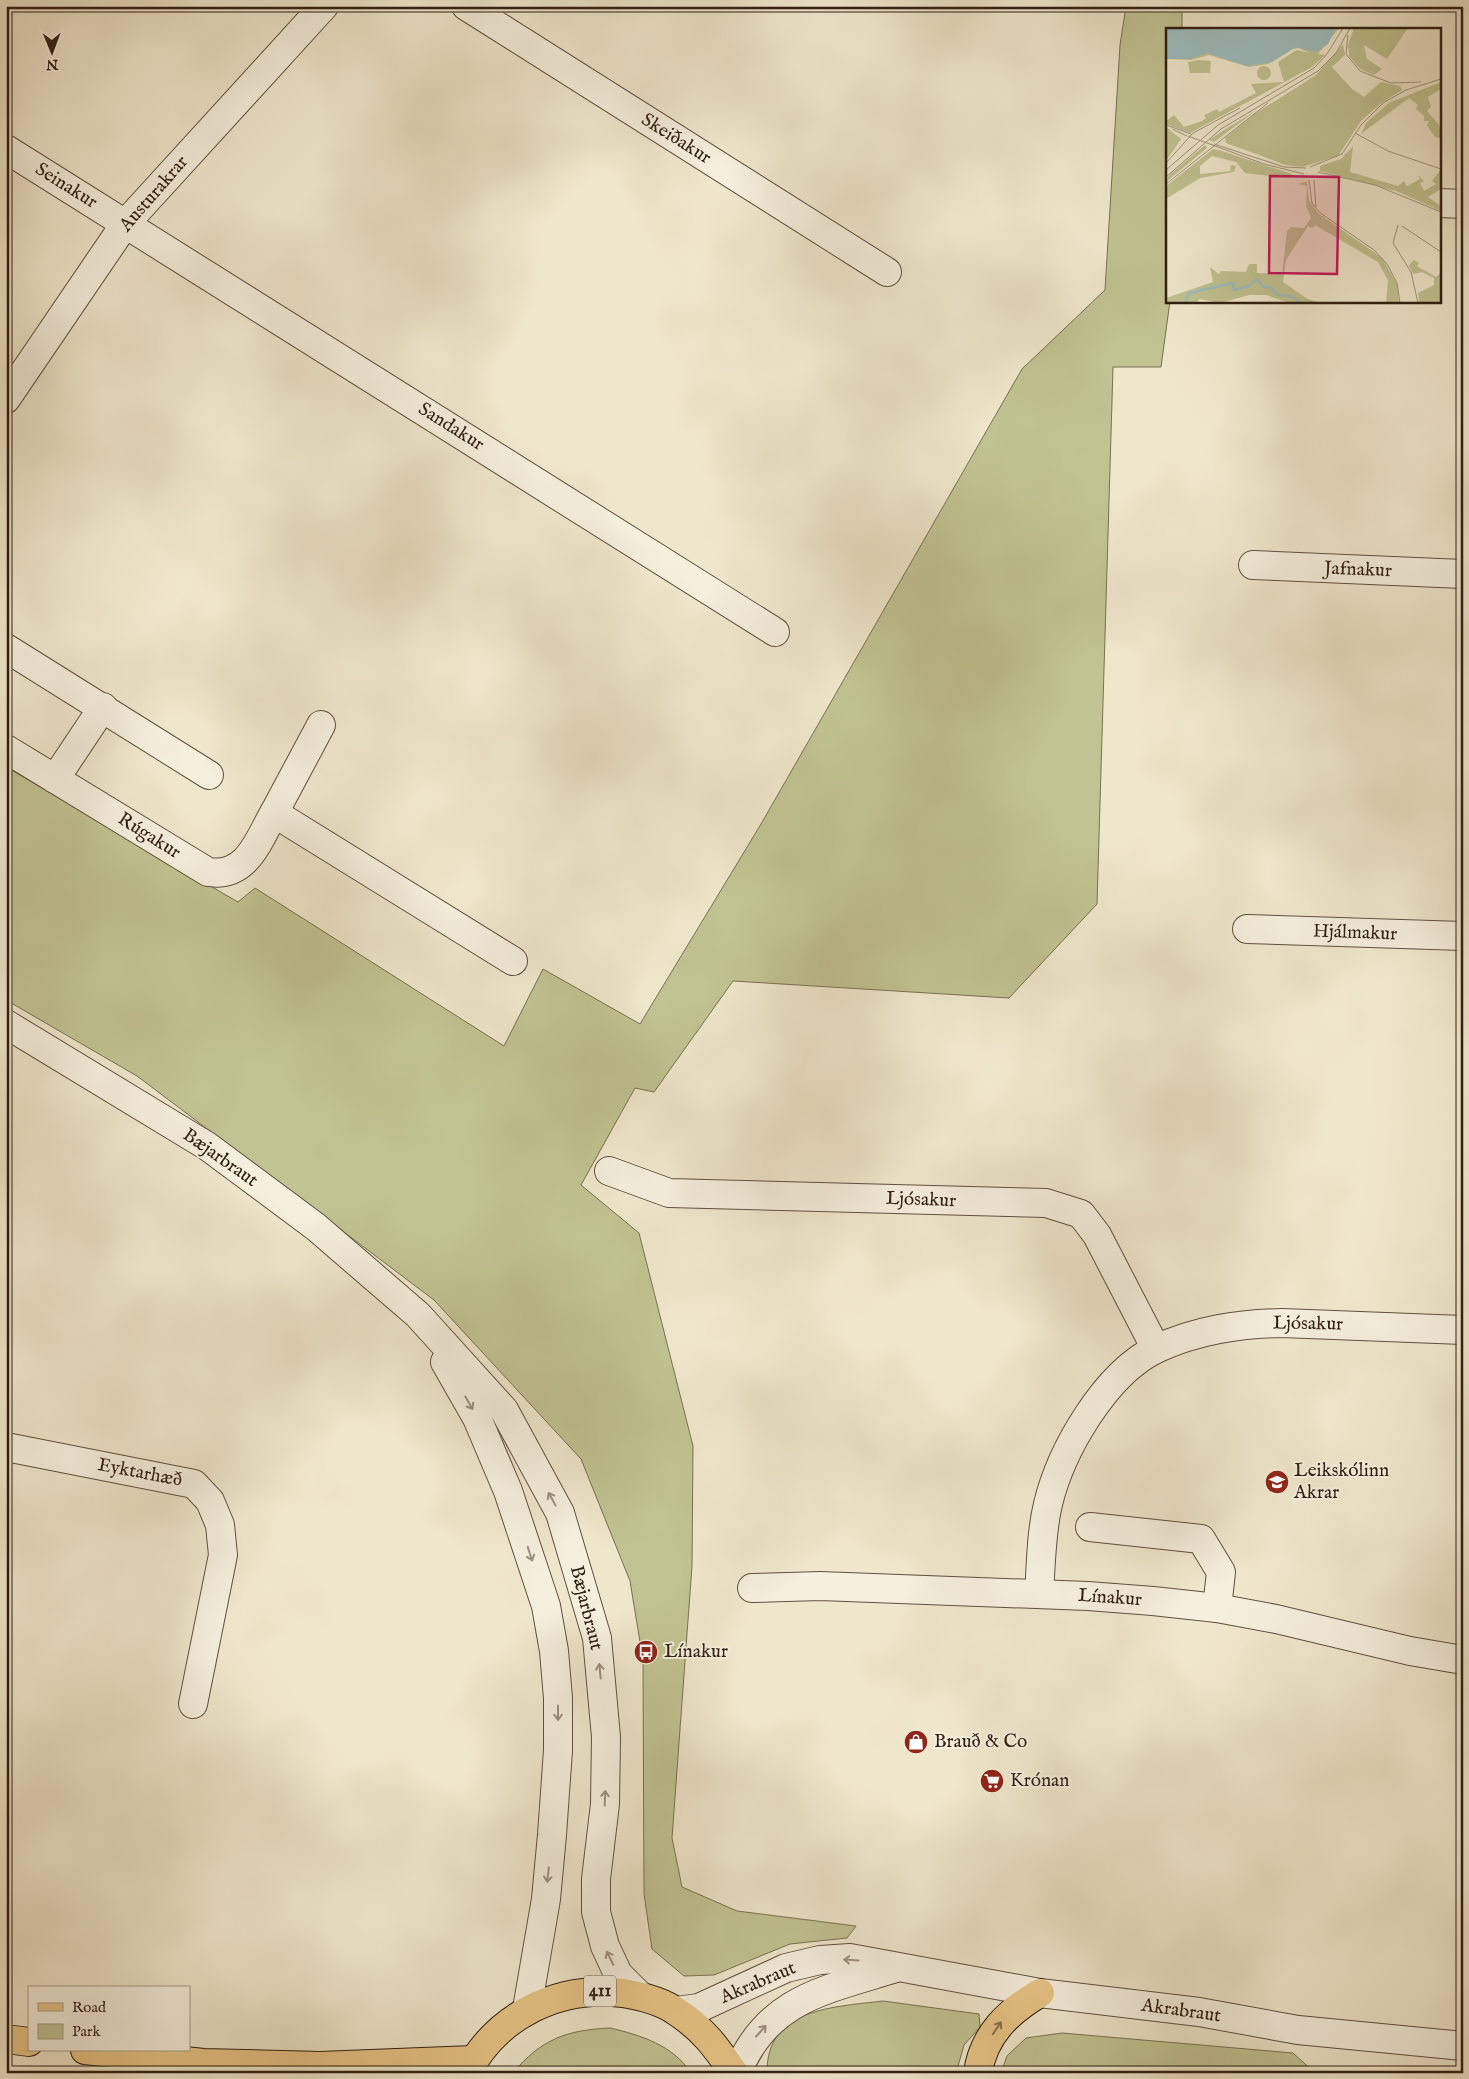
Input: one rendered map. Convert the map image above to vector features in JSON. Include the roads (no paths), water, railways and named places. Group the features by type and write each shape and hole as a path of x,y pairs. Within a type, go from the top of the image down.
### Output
{"main road":[{"name":"411","path":"103,2052 203,2063 470,2067 488,2040 506,2023 527,2009 563,1995 602,1990 640,1996 676,2011 711,2038 735,2073"},
{"path":"978,2073 984,2050 1000,2022 1016,2008 1040,1993"},
{"path":"6,2039 28,2042"}],"street":[{"name":"Austurakrar","path":"6,399 125,224 324,6"},
{"name":"Skeiðakur","path":"466,6 887,272"},
{"name":"Seinakur","path":"6,149 125,224"},
{"path":"1442,203 1463,204"},
{"name":"Sandakur","path":"125,224 776,632"},
{"name":"Jafnakur","path":"1254,566 1463,574"},
{"path":"6,648 209,775"},
{"path":"55,779 103,707"},
{"name":"Rúgakur","path":"6,749 197,866 208,872 218,873 228,872 240,866 249,857 322,725"},
{"path":"274,813 513,961"},
{"name":"Hjálmakur","path":"1247,929 1463,936"},
{"name":"Bæjarbraut","path":"6,1024 207,1146 316,1226 418,1315 504,1410 560,1513 597,1638 606,1737 605,1804 596,1880 596,1912 605,1946 618,1974 640,1996"},
{"name":"Ljósakur","path":"609,1171 669,1193 1046,1203 1059,1206 1081,1214 1097,1235 1156,1349"},
{"name":"Bæjarbraut","path":"418,1315 477,1418 508,1491 546,1606 554,1651 558,1698 558,1750 552,1835 543,1918 527,2009"},
{"name":"Ljósakur","path":"1040,1594 1047,1505 1068,1448 1102,1396 1134,1363 1156,1349 1224,1326 1253,1324 1282,1323 1463,1330"},
{"name":"Eyktarhæð","path":"6,1447 194,1484 210,1501 220,1525 223,1555 193,1704"},
{"path":"1090,1527 1201,1539 1221,1572 1217,1608"},
{"name":"Línakur","path":"752,1588 820,1586 1040,1594 1143,1600 1217,1608 1276,1619 1410,1651 1463,1660"},
{"name":"Akrabraut","path":"676,2011 699,2008 786,1968 820,1960 850,1958 1040,1993 1199,2012 1298,2030 1463,2046"},
{"name":"Akrabraut","path":"735,2073 744,2053 760,2030 788,2006 828,1989 899,1967"}],"place":[{"name":"Leikskólinn Akrar","path":"1277,1482"},
{"name":"Línakur","path":"646,1652"},
{"name":"Brauð & Co","path":"916,1742"},
{"name":"Krónan","path":"992,1781"}]}
